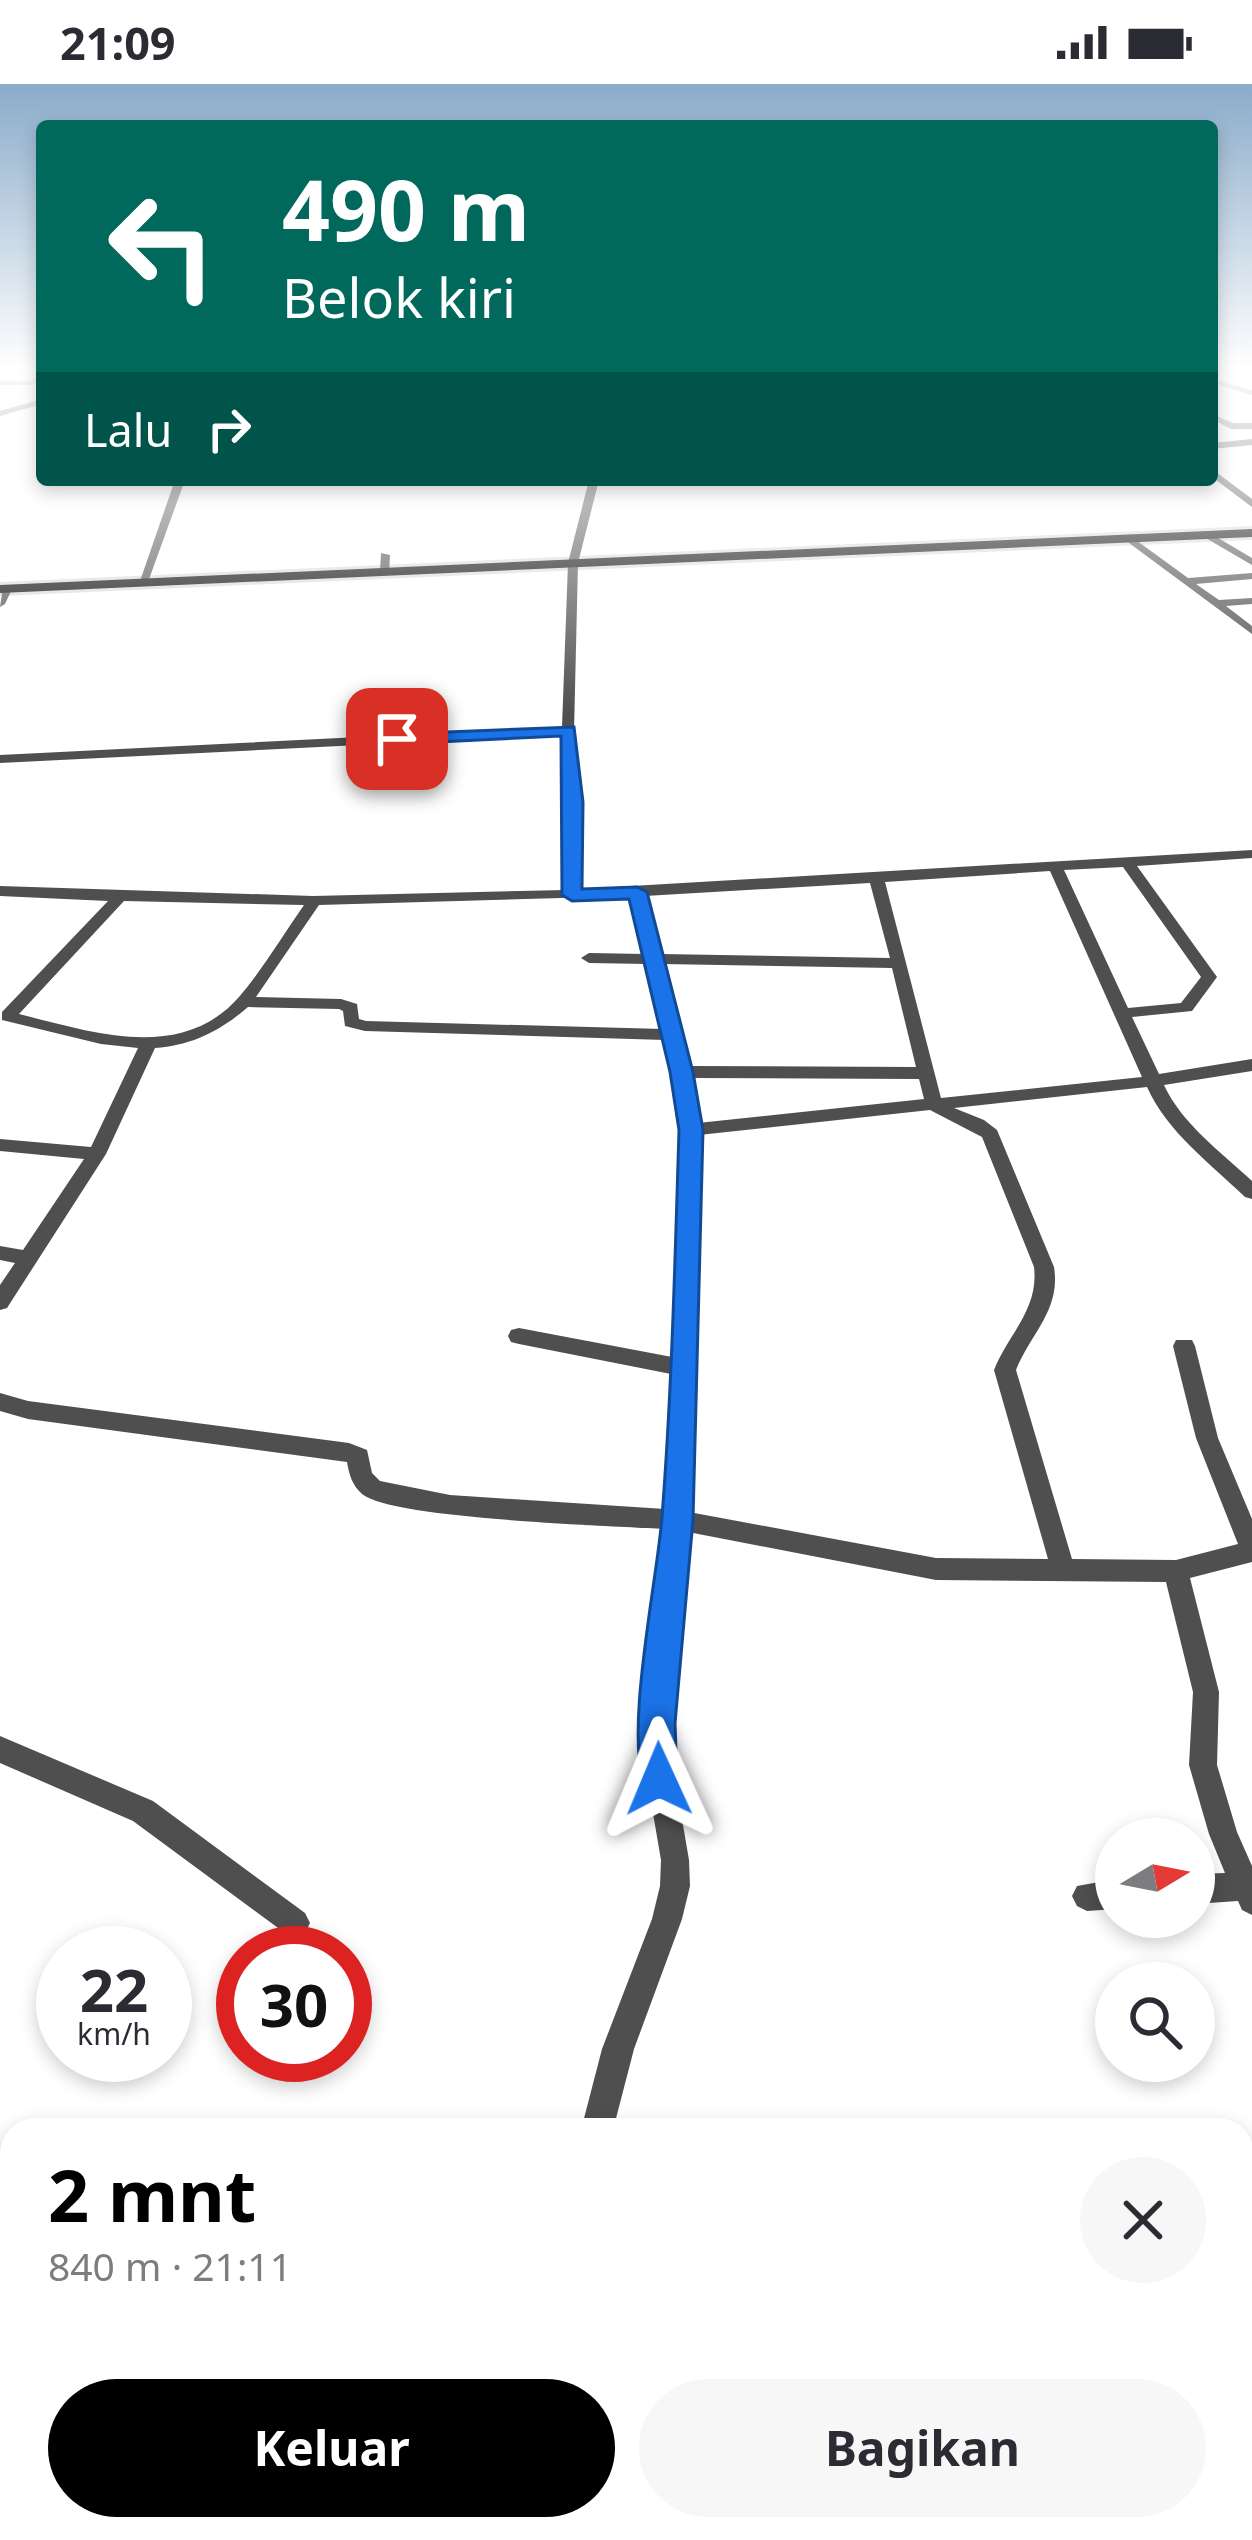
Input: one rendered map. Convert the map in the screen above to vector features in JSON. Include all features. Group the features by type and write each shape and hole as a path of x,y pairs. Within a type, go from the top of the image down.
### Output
{"main road":[{"path":"4,589 1252,533"}],"street":[{"path":"143,583 178,486"},
{"path":"572,895 574,802 568,731 573,563 592,486"},
{"path":"1208,535 1252,562"},
{"path":"1129,538 1252,632"},
{"path":"385,555 386,572"},
{"path":"1187,581 1252,575"},
{"path":"0,604 4,589"},
{"path":"1216,604 1252,601"},
{"path":"0,759 568,731"},
{"path":"0,892 314,901 572,895 1252,854"},
{"path":"1126,862 1209,977 1186,1006 1126,1013"},
{"path":"1055,866 1172,1115 1252,1192"},
{"path":"876,877 934,1105 951,1116 979,1123 990,1134 1044,1267 1048,1294 1040,1316 1005,1370 1063,1569"},
{"path":"600,2118 618,2049 668,1919 675,1886 656,1749 677,1520 691,1130 682,1072 637,892"},
{"path":"4,1020 119,898"},
{"path":"4,1020 147,1047 217,1027 244,1001 314,901"},
{"path":"589,958 899,963"},
{"path":"244,1001 341,1004 351,1008 351,1022 365,1026 672,1035"},
{"path":"0,1302 97,1154 147,1047"},
{"path":"691,1130 1153,1081 1252,1065"},
{"path":"682,1072 925,1073"},
{"path":"0,1145 97,1154"},
{"path":"0,1253 28,1258"},
{"path":"519,1336 685,1368"},
{"path":"0,1402 28,1410 349,1453 359,1457 361,1476 373,1490 450,1505 677,1520 935,1568 1176,1571 1252,1550 1207,1438 1184,1346"},
{"path":"1176,1571 1207,1692 1203,1765 1223,1834 1249,1893 1215,1891"},
{"path":"0,1749 143,1811 295,1923"}],"route":[{"path":"397,739 568,731 574,802 572,895 637,892 682,1072 691,1130 685,1368 677,1520 657,1723 659,1779"}]}
